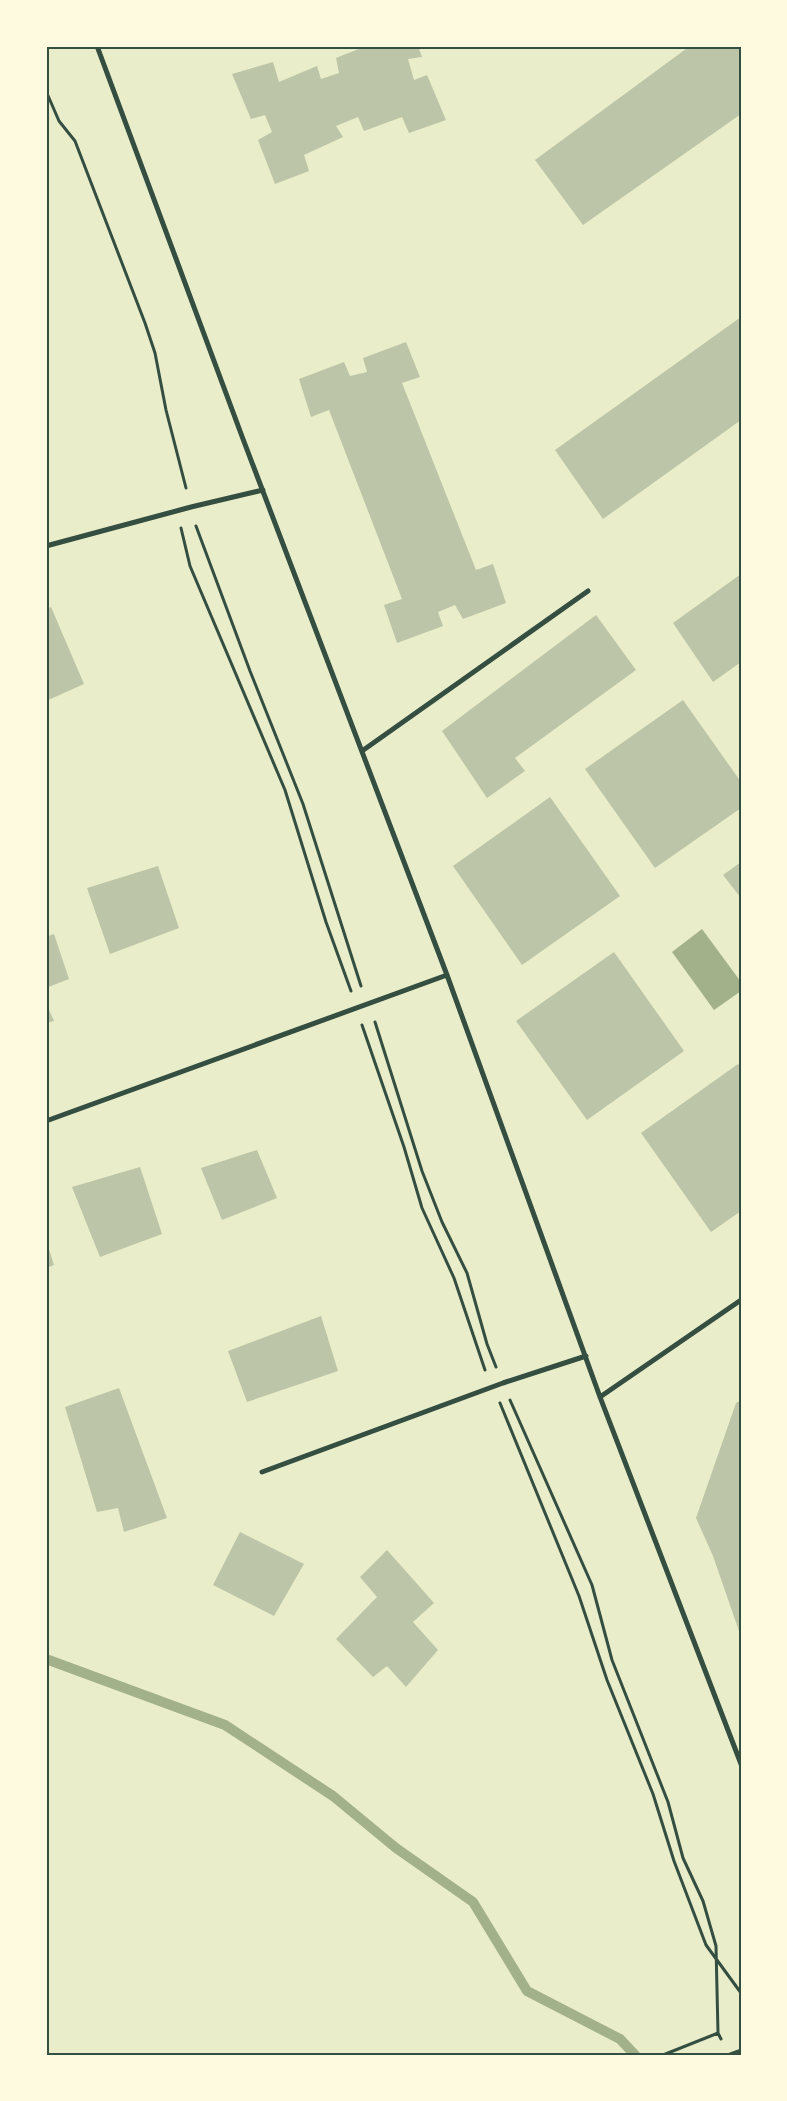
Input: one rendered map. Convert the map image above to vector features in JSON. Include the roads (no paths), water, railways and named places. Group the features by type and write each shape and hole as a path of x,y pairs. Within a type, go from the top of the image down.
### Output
{"street":[{"path":"97,46 263,490 448,975 600,1396 741,1764"},
{"path":"46,546 191,507 263,490"},
{"path":"362,750 588,591"},
{"path":"46,1120 448,975"},
{"path":"600,1396 741,1300"},
{"path":"262,1472 503,1383 586,1356"},
{"path":"730,2055 741,2051"}],"waterway":[{"path":"46,1659 225,1725 333,1796 396,1848 473,1902 527,1991 620,2039 635,2055"}]}
